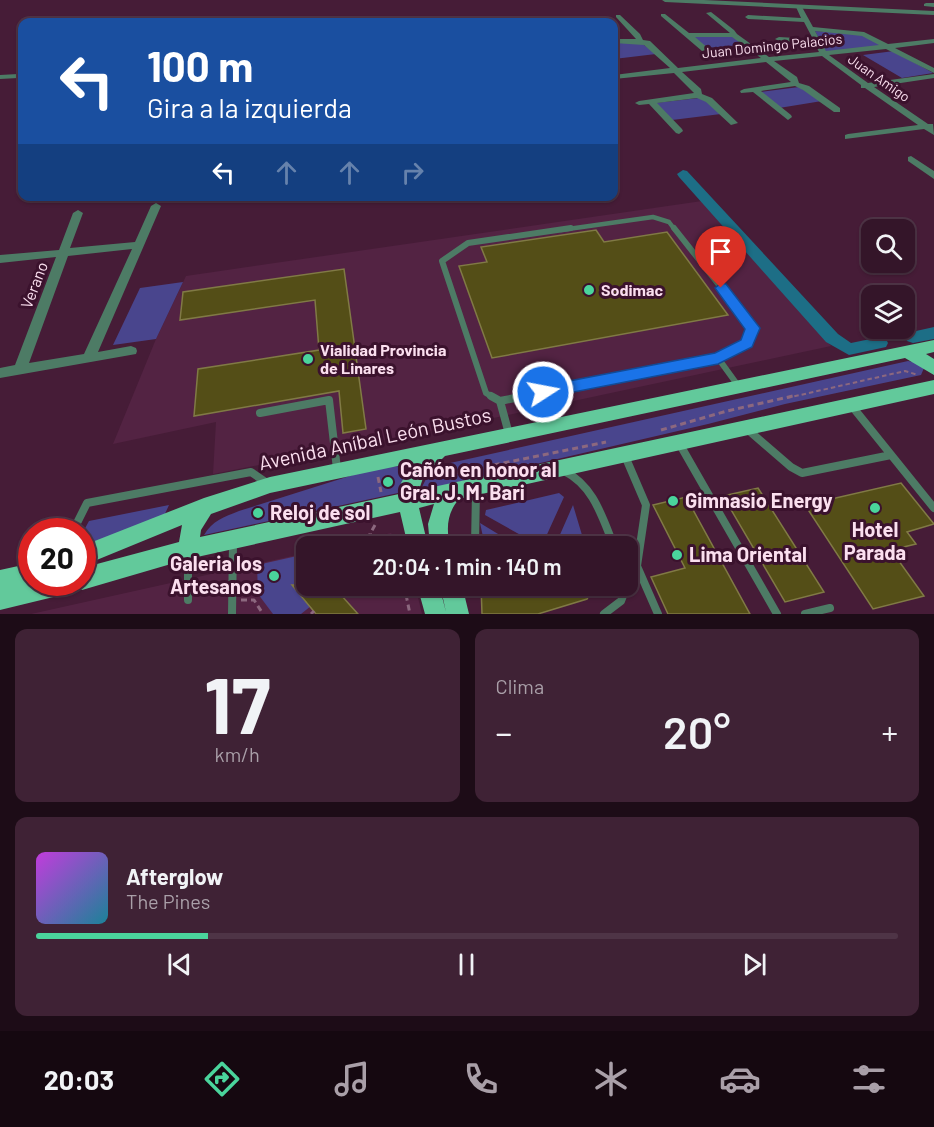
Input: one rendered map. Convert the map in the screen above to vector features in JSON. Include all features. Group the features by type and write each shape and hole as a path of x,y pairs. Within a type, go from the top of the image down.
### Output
{"main road":[{"name":"Avenida Aníbal León Bustos","path":"96,550 204,507 270,485 934,346"},
{"path":"96,575 188,549 558,469 617,447 679,442 851,405 931,377 922,359 907,352"},
{"path":"416,536 407,501 411,480 421,465 441,448"},
{"path":"438,536 438,518 446,499 453,491"},
{"path":"188,549 191,528 204,507"},
{"path":"0,581 18,576"},
{"path":"0,599 18,595"},
{"path":"431,596 436,614"},
{"path":"454,596 458,614"}],"street":[{"path":"665,0 932,14"},
{"name":"Juan Amigo","path":"799,7 824,54 864,86 930,126 934,132"},
{"path":"709,14 794,80 796,84"},
{"path":"663,15 705,49"},
{"path":"618,16 638,35 640,41"},
{"path":"748,17 807,20"},
{"path":"811,29 858,32 890,46 934,71"},
{"path":"688,35 734,35"},
{"path":"779,39 818,42"},
{"path":"618,41 640,41 647,44 698,91 698,95"},
{"name":"Juan Domingo Palacios","path":"618,77 934,41"},
{"path":"0,77 15,76"},
{"path":"864,86 934,76"},
{"path":"744,92 796,84 806,88 837,110"},
{"path":"755,90 788,117"},
{"path":"639,104 698,95 709,100 734,123"},
{"path":"651,102 679,131"},
{"path":"848,138 930,126"},
{"path":"911,159 934,176"},
{"path":"89,358 156,206"},
{"name":"Verano","path":"20,369 78,213"},
{"path":"0,259 139,245"},
{"path":"0,373 131,351"}],"lane":[{"path":"653,217 669,222 753,328 747,343 718,358 500,400 486,393 442,261 468,243 653,217"},
{"path":"718,358 740,387"},
{"path":"260,413 329,400 337,470"},
{"path":"500,400 509,434"},
{"path":"851,405 934,508"},
{"path":"746,428 791,467 802,473 891,455"},
{"path":"679,442 777,614"},
{"path":"617,447 646,505 637,566 658,614"},
{"path":"558,469 583,482 595,502 610,536"},
{"path":"80,518 87,503 251,472 270,485"},
{"path":"475,536 476,487"},
{"path":"232,614 233,539"},
{"path":"188,549 188,600"},
{"path":"604,614 621,601 623,596"},
{"path":"805,614 831,608"}],"path":[{"path":"652,432 727,411 905,371 931,377"},
{"path":"411,480 617,447"},
{"path":"406,596 410,614"},
{"path":"232,600 254,600 263,614"}],"shaded area":[{"path":"815,31 859,34 886,45 826,52"},
{"path":"690,35 729,35 746,44 706,49"},
{"path":"618,42 640,42 656,54 618,59"},
{"path":"894,51 933,73 902,78 863,55"},
{"path":"799,87 822,101 779,108 760,92"},
{"path":"699,98 710,103 721,114 672,120 655,103"},
{"path":"702,201 831,346 456,426 213,474 216,422 113,444 156,339 186,276"},
{"path":"183,282 156,339 113,345 140,288"},
{"path":"908,361 919,363 924,368 921,375 785,404 420,491 432,467"},
{"path":"413,465 398,493 204,535 215,523 239,511 375,468"},
{"path":"559,493 564,497 546,536 522,536 485,515 486,510"},
{"path":"169,505 164,516 96,541 96,520"},
{"path":"573,505 582,536 559,536"},
{"path":"480,523 501,536 483,536"},
{"path":"296,555 296,596 418,596 422,614 31,614"},
{"path":"296,556 296,596 323,596 301,614 273,614 258,594 257,565"}],"building":[{"name":"Sodimac","path":"596,230 604,242 667,232 728,315 492,358 459,266 487,262 481,247"},
{"name":"Vialidad Provincia de Linares","path":"344,269 366,429 343,433 339,391 194,416 198,369 319,350 315,300 180,320 183,292"},
{"path":"901,483 934,524 907,532 916,544 891,550 924,596 873,609 805,505"},
{"path":"758,488 824,592 785,602 723,496"},
{"path":"686,497 750,614 668,614 651,577 685,568 653,505"},
{"path":"301,596 342,596 358,614 316,614"},
{"path":"481,596 589,596 587,599 538,614 482,614"}],"waterway":[{"path":"683,174 832,338 849,349 880,343"},
{"path":"915,337 934,333"}],"place":[{"name":"Sodimac","path":"589,290"},
{"name":"Vialidad Provincia de Linares","path":"308,359"},
{"name":"Cañón en honor al Gral. J. M. Bari","path":"388,482"},
{"name":"Gimnasio Energy","path":"673,501"},
{"name":"Hotel Parada","path":"875,508"},
{"name":"Reloj de sol","path":"258,513"},
{"name":"Lima Oriental","path":"677,555"},
{"name":"Galeria los Artesanos","path":"274,576"}],"route":[{"path":"543,392 718,358 747,343 753,328 721,288"}]}
